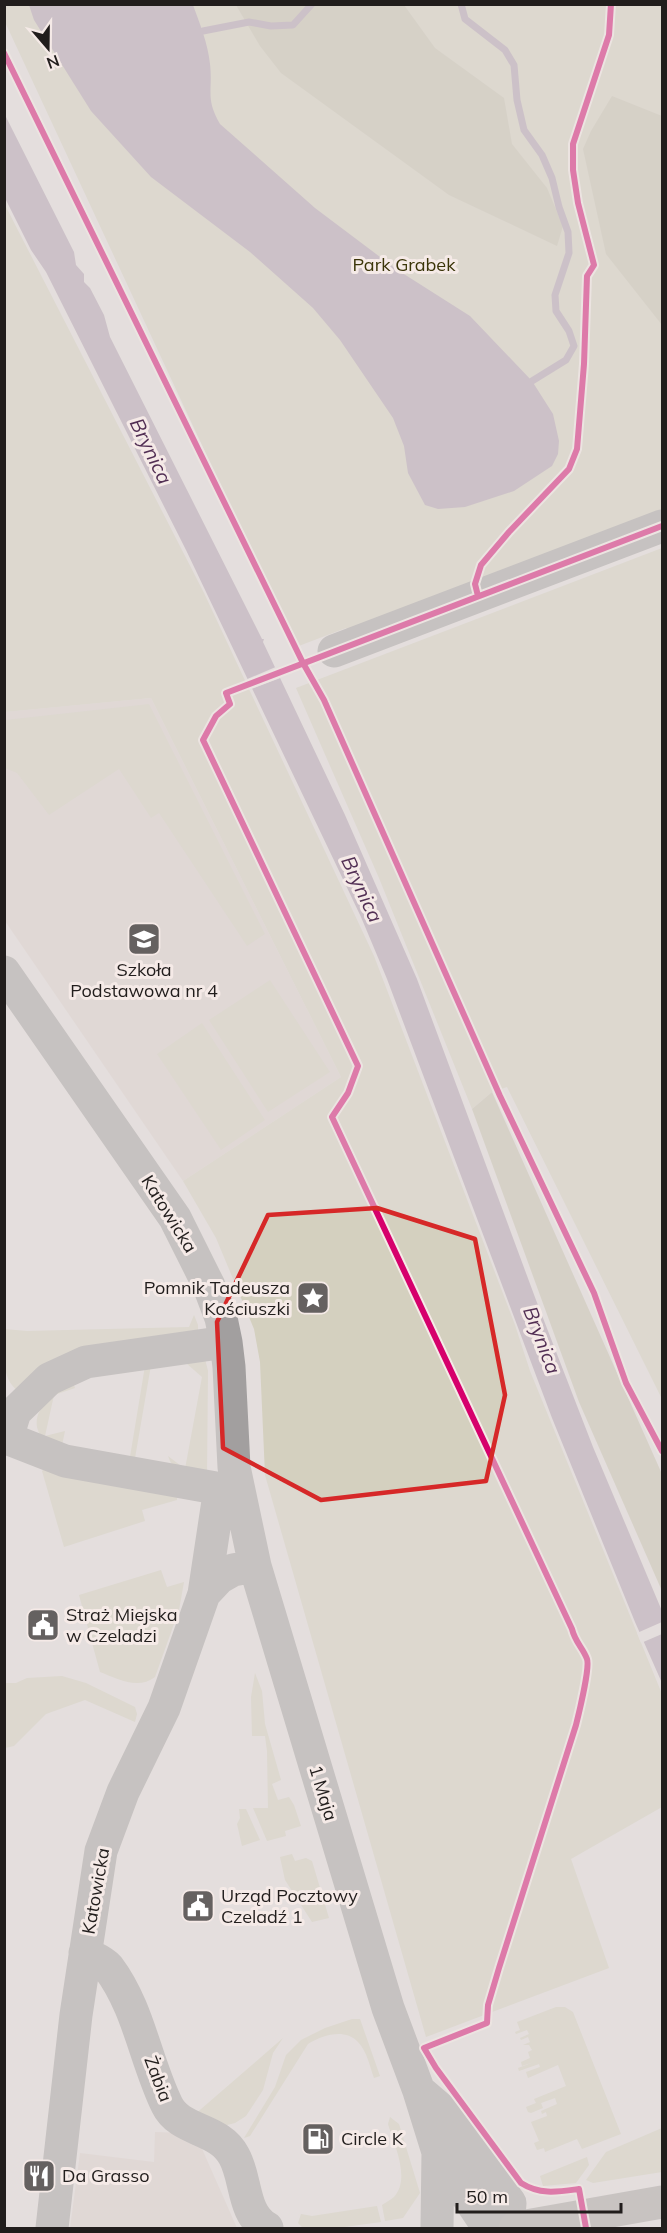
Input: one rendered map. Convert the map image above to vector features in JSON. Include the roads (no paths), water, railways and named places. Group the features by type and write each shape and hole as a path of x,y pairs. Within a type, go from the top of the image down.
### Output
{"main road":[{"path":"515,2229 602,2211 663,2202"}],"street":[{"path":"334,651 663,526"},
{"name":"Katowicka","path":"4,972 175,1218 209,1286 221,1318 229,1367 234,1467 229,1490"},
{"path":"204,1594 229,1490 65,1461 38,1449 9,1429 49,1379 86,1362 226,1342"},
{"name":"1 Maja","path":"229,1490 255,1566 388,2008 419,2091 438,2152 482,2218 506,2229 510,2204 444,2112 419,2091"},
{"name":"Katowicka","path":"52,2229 85,1953 101,1851 123,1792 164,1708 204,1594 219,1578 233,1570 255,1566"},
{"name":"Żabia","path":"85,1953 107,1965 132,2010 168,2107 182,2122 226,2142 236,2157 248,2202 260,2227"},
{"path":"437,2229 438,2152"}],"water":[{"path":"29,5 193,5 207,49 211,73 211,101 220,124 315,208 396,269 470,316 532,381 553,414 559,441 558,454 552,466 514,491 465,507 438,509 425,505 408,473 404,446 393,418 340,340 313,308 250,252 151,177 91,111 34,20"},
{"name":"Brynica","path":"4,113 74,252 76,265 84,274 84,282 90,288 104,315 110,337 264,639 263,642 345,815 417,979 536,1300 593,1447 662,1611 662,1683 552,1418 387,979 361,917 186,550 46,272 31,250 5,198"}],"waterway":[{"path":"203,31 249,22 271,26 293,25 312,4"},
{"path":"461,4 465,19 505,50 514,65 517,100 524,130 542,155 552,178 568,232 569,253 555,295 556,311 569,331 574,346 566,360 532,381"}],"place":[{"name":"Szkoła Podstawowa nr 4","path":"144,939"},
{"name":"Pomnik Tadeusza Kościuszki","path":"313,1298"},
{"name":"Straż Miejska w Czeladzi","path":"43,1625"},
{"name":"Urząd Pocztowy Czeladź 1","path":"198,1906"},
{"name":"Circle K","path":"318,2139"},
{"name":"Da Grasso","path":"39,2176"}],"park label":[{"name":"Park Grabek","path":"404,265"}]}
